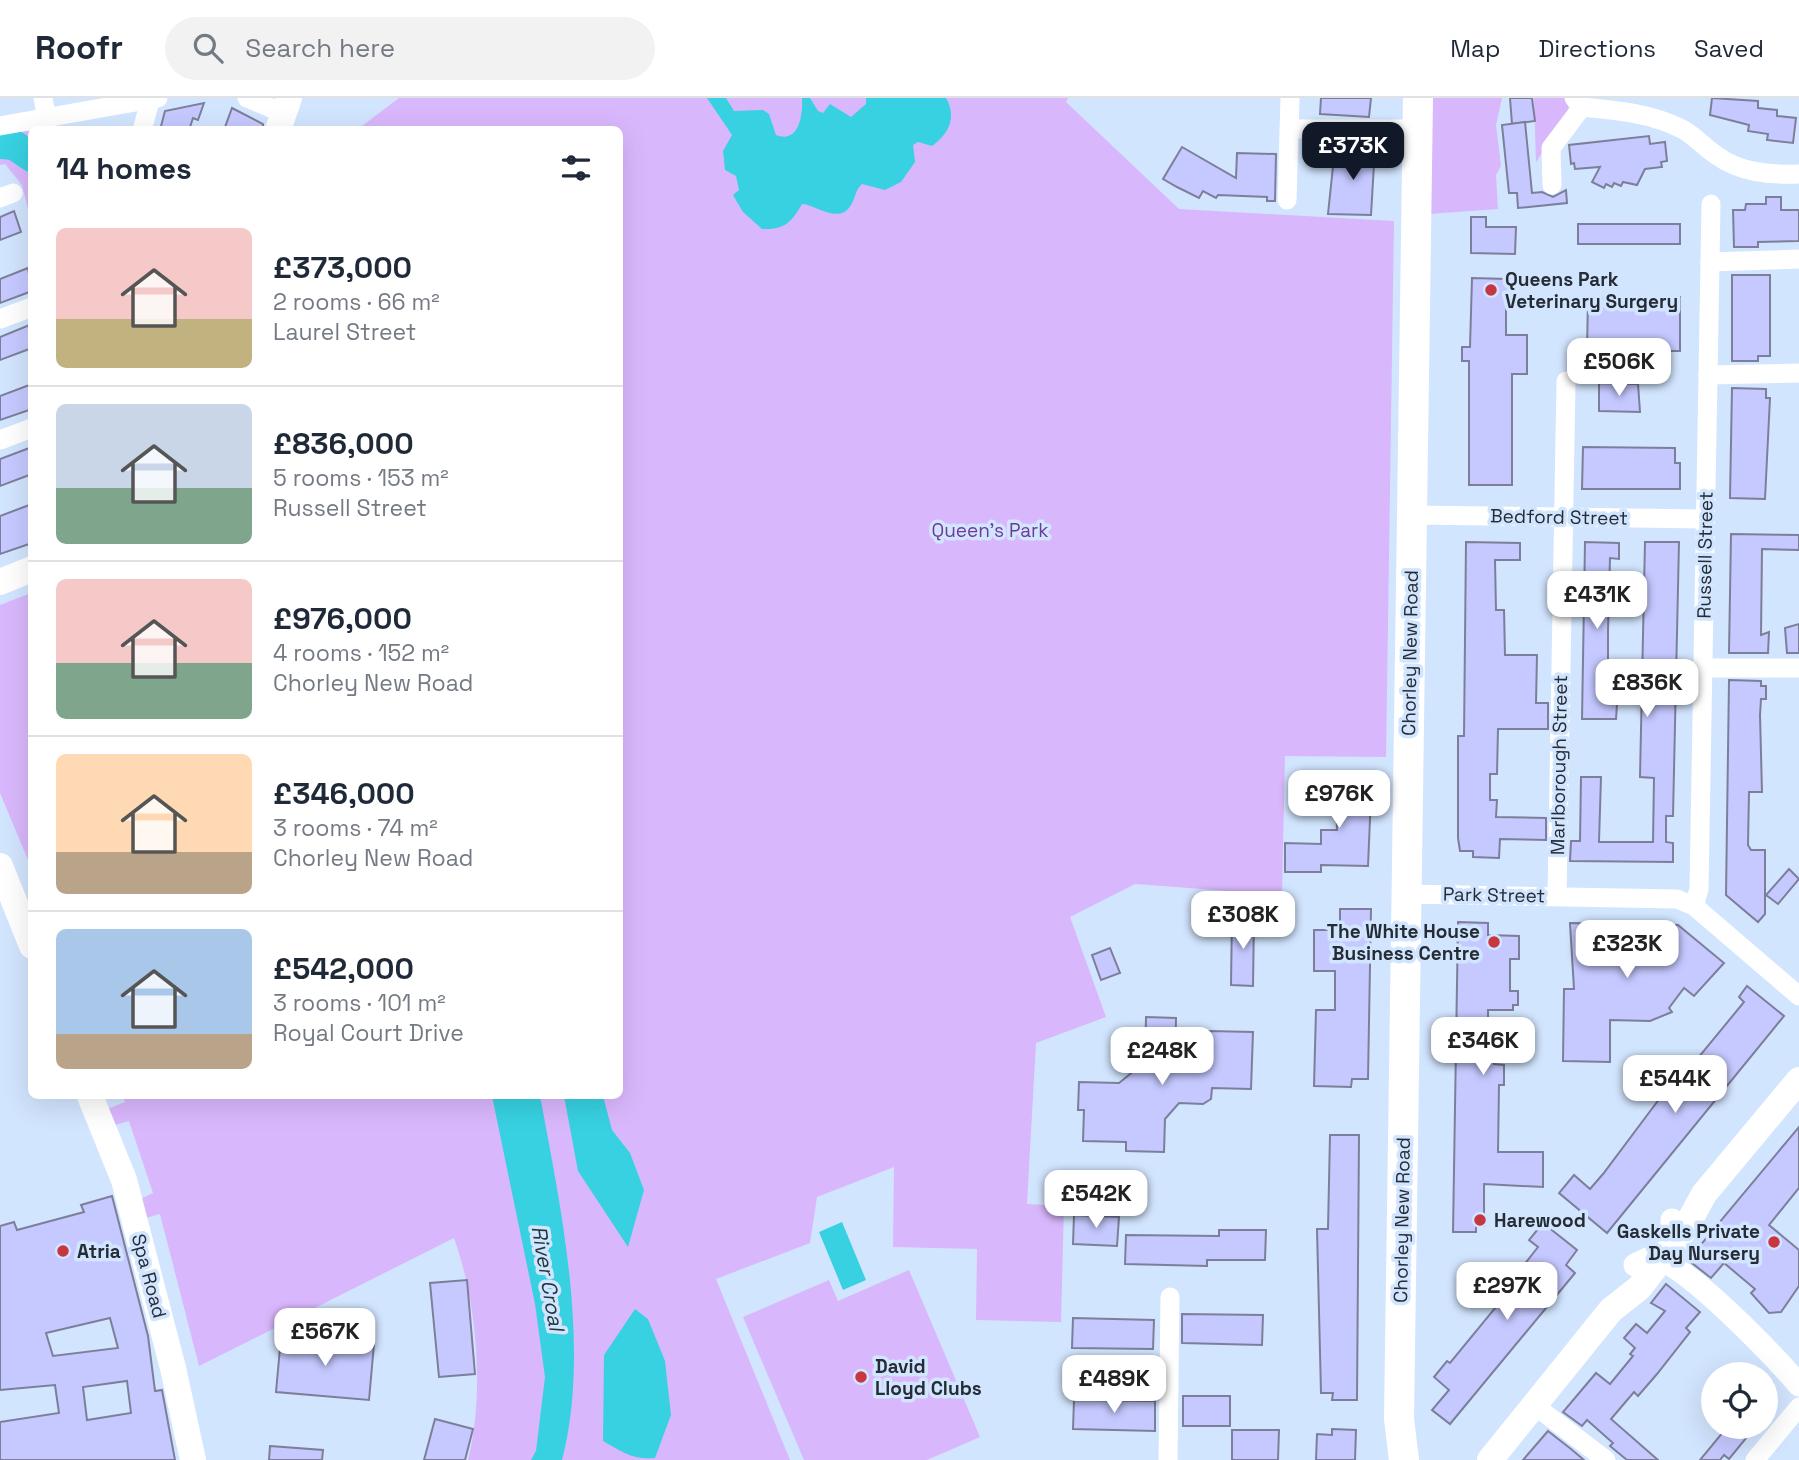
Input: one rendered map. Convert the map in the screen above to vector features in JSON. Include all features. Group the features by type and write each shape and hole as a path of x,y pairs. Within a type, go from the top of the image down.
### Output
{"main road":[{"name":"Chorley New Road","path":"1404,1460 1399,1419 1418,98"},
{"path":"0,582 28,571"},
{"path":"0,866 28,936"},
{"path":"1611,1310 1639,1288 1669,1258 1704,1195 1799,1080"},
{"name":"Spa Road","path":"91,1099 124,1180 173,1368 193,1460"},
{"path":"1490,1460 1611,1310 1635,1265 1672,1220 1704,1195"},
{"name":"Chorley New Road","path":"1392,1460 1399,1419"},
{"path":"1477,1460 1510,1433"}],"street":[{"path":"43,98 47,120"},
{"path":"0,126 47,120 154,98"},
{"path":"144,126 154,98"},
{"path":"247,98 284,108"},
{"path":"1287,200 1290,98"},
{"path":"1552,185 1551,148 1578,103 1666,122 1695,138 1715,155 1735,166 1768,174 1799,174"},
{"path":"1289,129 1418,129"},
{"name":"Russell Street","path":"1694,906 1699,888 1711,204"},
{"path":"1710,262 1799,259"},
{"path":"0,319 28,308"},
{"path":"1708,375 1799,373"},
{"name":"Marlborough Street","path":"1557,896 1566,381"},
{"path":"0,440 28,430"},
{"name":"Bedford Street","path":"1412,515 1705,519"},
{"path":"1702,668 1799,668"},
{"name":"Park Street","path":"1406,894 1667,897 1694,906 1799,996"},
{"path":"1669,1258 1672,1220"},
{"path":"1635,1265 1648,1258 1669,1258 1769,1351 1799,1385"},
{"path":"1168,1460 1170,1297"},
{"path":"1534,1405 1606,1460"},
{"path":"1755,1460 1799,1406"}],"green space":[{"name":"Queen's Park","path":"399,98 1068,98 1066,102 1179,209 1394,221 1386,757 1285,756 1282,895 1135,884 1070,917 1106,1017 1036,1043 1027,1204 1064,1206 1061,1322 976,1320 977,1249 893,1247 894,1167 817,1197 810,1243 716,1279 790,1460 468,1460 476,1406 476,1348 468,1290 454,1238 199,1366 160,1214 135,1221 130,1204 153,1193 129,1121 103,1128 97,1113 125,1102 124,1099 623,1099 623,126 362,126"},
{"path":"1418,98 1502,98 1496,125 1501,166 1496,175 1498,209 1416,215"},
{"path":"1534,98 1567,98 1569,111 1536,162"},
{"path":"28,131 28,209 22,185 5,164 0,165 0,132"},
{"path":"28,594 28,860 0,793 0,605"},
{"name":"David Lloyd Clubs","path":"909,1270 980,1437 927,1460 804,1460 743,1317 829,1280 838,1301"}],"water":[{"path":"707,98 726,98 734,111 763,110 769,114 776,135 784,137 795,132 798,126 802,98 810,98 818,111 823,113 830,104 851,117 866,104 866,98 946,98 951,118 947,131 932,146 918,142 913,145 915,162 901,182 885,190 862,184 851,205 840,213 834,214 802,204 786,224 762,229 743,212 733,195 739,190 736,176 725,170 723,151 732,135"},
{"path":"493,1099 541,1099 564,1231 573,1326 574,1372 570,1417 562,1460 531,1460 536,1451 545,1377 535,1304"},
{"path":"565,1099 604,1099 612,1130 630,1153 644,1190 628,1247 578,1171"},
{"path":"842,1222 866,1280 843,1290 819,1232"},
{"path":"635,1309 648,1319 665,1361 671,1415 655,1458 634,1456 603,1441 604,1355"}],"building":[{"path":"1321,98 1371,98 1369,117 1320,114"},
{"path":"1510,98 1532,98 1535,121 1512,124"},
{"path":"1712,98 1758,101 1758,108 1777,110 1777,116 1796,118 1793,143 1767,140 1768,134 1748,131 1749,125 1710,115"},
{"path":"204,103 198,120 193,118 190,126 161,126 165,111"},
{"path":"232,108 263,124 263,126 225,126"},
{"path":"1525,122 1532,193 1542,192 1553,197 1566,190 1567,203 1518,208 1517,193 1509,193 1502,125"},
{"path":"1649,136 1650,144 1665,142 1667,161 1661,162 1662,167 1645,169 1637,185 1623,182 1621,186 1614,183 1612,187 1606,184 1604,188 1592,182 1600,167 1575,169 1574,163 1571,164 1569,145"},
{"path":"1347,146 1375,147 1371,215 1328,214 1334,157 1346,158"},
{"path":"1182,147 1236,178 1237,153 1276,154 1275,201 1267,201 1267,197 1218,195 1216,198 1203,191 1199,198 1163,179"},
{"path":"1766,197 1781,197 1781,210 1799,210 1799,241 1758,242 1758,247 1734,247 1733,210 1745,210 1746,204 1766,204"},
{"path":"14,211 21,232 0,240 0,217"},
{"path":"1471,217 1486,217 1486,227 1516,227 1515,254 1471,253"},
{"path":"1578,224 1680,224 1680,244 1578,244"},
{"path":"28,268 28,292 0,303 0,279"},
{"path":"1732,275 1770,275 1770,356 1758,356 1758,361 1732,361"},
{"path":"1472,278 1507,279 1507,283 1510,283 1510,296 1506,296 1506,335 1527,335 1527,374 1512,374 1512,485 1469,485 1469,361 1462,361 1462,347 1470,347"},
{"path":"1680,297 1680,351 1587,351 1588,298"},
{"path":"28,326 28,350 0,360 0,337"},
{"path":"1599,383 1638,384 1640,412 1599,411"},
{"path":"28,386 28,410 0,420 0,396"},
{"path":"1732,388 1766,389 1766,398 1770,398 1765,499 1730,498"},
{"path":"1583,447 1675,448 1675,463 1680,463 1680,489 1582,489"},
{"path":"28,448 28,476 0,486 0,459"},
{"path":"28,506 28,544 0,554 0,516"},
{"path":"1731,534 1799,535 1799,550 1762,549 1761,635 1769,632 1768,653 1729,653"},
{"path":"1466,542 1520,543 1520,560 1495,560 1496,610 1504,610 1505,655 1537,655 1536,703 1548,703 1548,729 1498,729 1497,774 1490,774 1490,800 1497,800 1496,817 1546,818 1546,840 1500,839 1499,858 1473,857 1473,851 1460,851 1458,838 1458,736 1464,736"},
{"path":"1585,542 1619,543 1619,559 1610,558 1608,630 1608,704 1617,704 1616,719 1582,719"},
{"path":"1645,542 1679,542 1673,816 1666,816 1666,842 1673,843 1673,862 1570,861 1571,841 1580,841 1581,777 1601,777 1599,842 1653,842 1654,778 1640,777"},
{"path":"1799,624 1799,653 1787,653 1785,628"},
{"path":"1729,680 1761,681 1761,686 1766,686 1766,699 1761,699 1760,715 1762,792 1749,792 1748,845 1751,850 1765,850 1765,914 1758,922 1726,895"},
{"path":"1335,771 1372,772 1368,866 1321,865 1321,872 1285,872 1285,843 1321,844 1321,830 1337,830"},
{"path":"1789,869 1799,879 1778,904 1766,895"},
{"path":"1340,909 1371,909 1368,1079 1352,1079 1351,1087 1314,1086 1316,1010 1335,1010 1335,971 1314,971 1314,930 1340,930"},
{"path":"1232,916 1254,916 1253,986 1231,985"},
{"path":"1458,922 1488,923 1488,935 1519,936 1519,959 1510,959 1510,991 1518,991 1518,1005 1513,1005 1513,1010 1488,1010 1488,1044 1495,1044 1494,1064 1504,1065 1504,1085 1499,1085 1498,1152 1543,1152 1543,1187 1484,1184 1484,1226 1476,1226 1476,1232 1453,1232"},
{"path":"1570,923 1678,925 1724,963 1694,996 1684,988 1669,1008 1672,1012 1650,1021 1610,1020 1610,1062 1563,1061 1564,989 1574,989"},
{"path":"1110,948 1120,973 1101,980 1092,955"},
{"path":"1747,986 1784,1016 1607,1233 1559,1193 1574,1175 1590,1189 1663,1094 1666,1097 1744,1002 1739,997"},
{"path":"1146,1017 1176,1018 1175,1068 1208,1069 1209,1031 1253,1032 1251,1089 1212,1088 1211,1099 1203,1104 1179,1103 1165,1119 1164,1152 1126,1151 1126,1142 1083,1141 1084,1110 1078,1110 1079,1082 1119,1083 1145,1062"},
{"path":"1799,1127 1799,1188 1769,1225 1799,1250 1799,1286 1781,1312 1769,1313 1751,1293 1755,1289 1724,1263 1711,1278 1688,1260"},
{"path":"1330,1135 1359,1135 1357,1400 1332,1400 1333,1393 1321,1393 1317,1229 1328,1229"},
{"path":"112,1196 148,1336 155,1391 162,1390 175,1460 0,1460 0,1422 59,1413 55,1385 0,1390 0,1226 14,1222 17,1230 84,1212 81,1205","holes":["110,1318 118,1348 53,1356 46,1333","127,1381 131,1413 87,1420 83,1387"]},
{"path":"1074,1215 1119,1217 1117,1246 1073,1244"},
{"path":"1543,1223 1577,1250 1566,1265 1575,1273 1450,1424 1432,1410 1449,1390 1434,1377 1447,1361 1450,1363 1528,1268 1524,1265 1538,1247 1529,1240"},
{"path":"1219,1230 1266,1230 1265,1260 1207,1260 1207,1266 1125,1264 1126,1235 1219,1236"},
{"path":"467,1280 475,1374 439,1377 430,1283"},
{"path":"1666,1284 1700,1312 1686,1328 1690,1332 1657,1374 1638,1396 1634,1392 1611,1419 1658,1460 1627,1460 1610,1446 1613,1443 1587,1420 1582,1426 1563,1412 1596,1373 1610,1384 1633,1356 1630,1354 1635,1348 1624,1338 1636,1324 1647,1333 1665,1311 1651,1303"},
{"path":"1182,1314 1263,1315 1262,1345 1182,1343"},
{"path":"1073,1318 1154,1320 1153,1349 1072,1348"},
{"path":"281,1337 374,1344 369,1400 276,1392"},
{"path":"1183,1396 1230,1396 1230,1426 1183,1426"},
{"path":"1074,1400 1155,1401 1155,1431 1073,1429"},
{"path":"435,1419 473,1429 465,1460 424,1460"},
{"path":"1332,1429 1356,1430 1355,1460 1316,1460 1317,1434 1332,1435"},
{"path":"1232,1430 1279,1430 1278,1460 1232,1460"},
{"path":"1548,1431 1571,1449 1584,1460 1523,1460"},
{"path":"1717,1439 1745,1439 1729,1459 1724,1455 1720,1460 1700,1460"},
{"path":"270,1446 323,1450 322,1460 269,1460"}],"waterway":[{"name":"River Croal","path":"0,144 14,145 28,154"}],"place":[{"name":"Queens Park Veterinary Surgery","path":"1491,290"},
{"name":"The White House Business Centre","path":"1494,942"},
{"name":"Harewood","path":"1480,1220"},
{"name":"Gaskells Private Day Nursery","path":"1774,1242"},
{"name":"Atria","path":"63,1251"},
{"name":"David Lloyd Clubs","path":"861,1377"}]}
